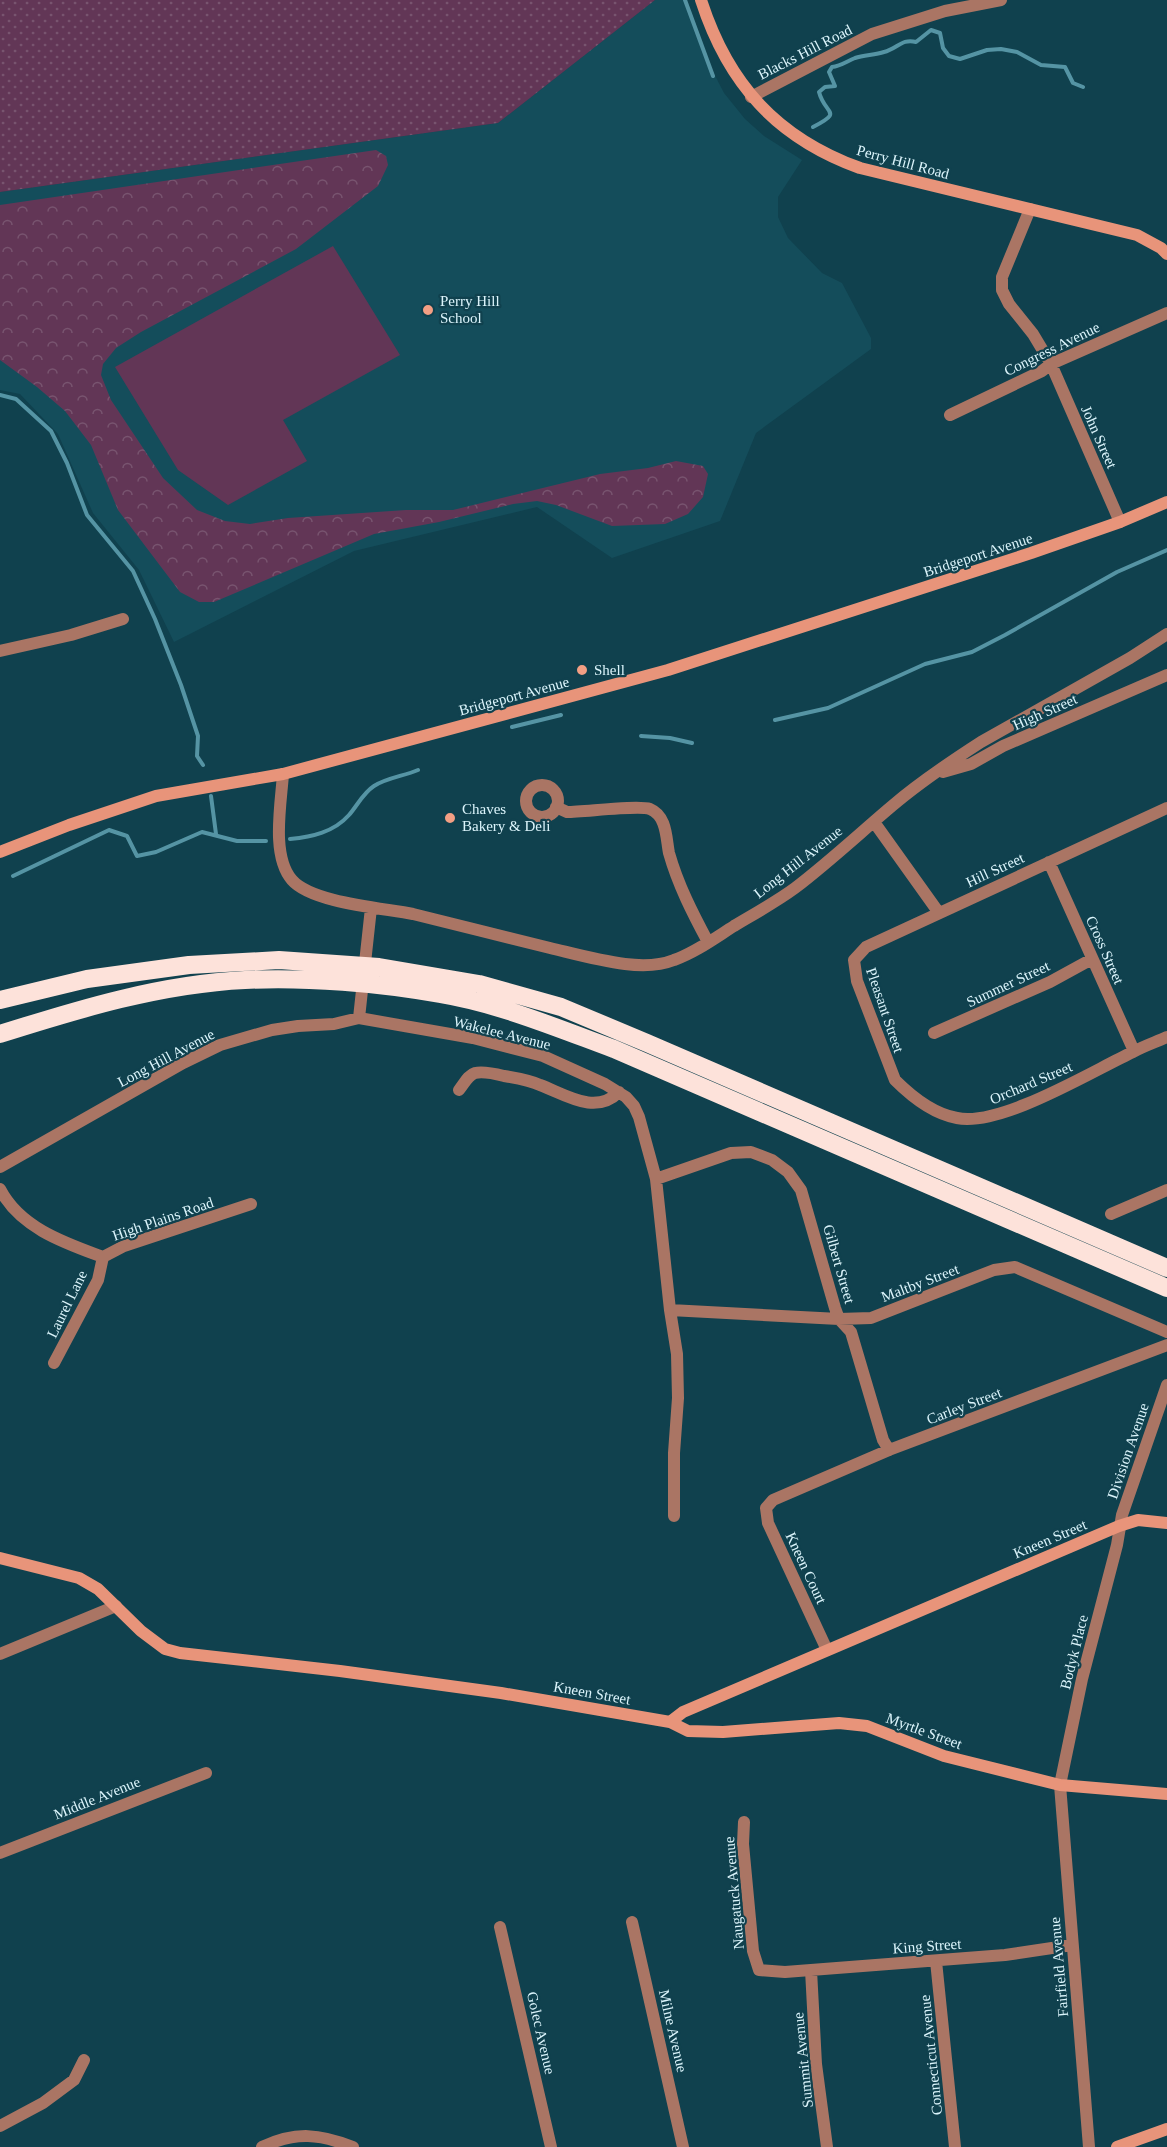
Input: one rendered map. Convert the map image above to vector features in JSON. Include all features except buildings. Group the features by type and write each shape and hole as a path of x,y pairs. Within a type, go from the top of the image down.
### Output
{"highway":[{"path":"0,1000 87,979 189,965 279,960 384,987 441,994 522,1014 614,1049 1167,1288"},
{"path":"0,1034 85,1008 170,989 244,980 379,967 479,984 561,1007 1167,1269"},
{"path":"0,1042 85,1008"}],"street":[{"name":"Perry Hill Road","path":"701,0 723,55 751,97 795,136 836,159 884,174 1137,236 1161,248 1167,254"},
{"name":"Blacks Hill Road","path":"751,97 872,34 945,11 1001,0"},
{"name":"John Street","path":"1030,209 1002,277 1002,290 1009,304 1033,334 1051,364 1120,522"},
{"name":"Congress Avenue","path":"950,415 1042,371 1051,364 1167,313"},
{"name":"Bridgeport Avenue","path":"0,852 69,825 156,796 283,774 668,670 1031,553 1120,522 1167,502"},
{"path":"0,651 72,635 123,619"},
{"name":"Long Hill Avenue","path":"283,774 280,856 286,872 294,883 320,895 371,908 411,914 587,957 625,964 653,965 674,960 708,942 795,888 933,774 981,742 1130,658 1167,634"},
{"name":"High Street","path":"933,774 970,764 1003,746 1167,675"},
{"path":"556,807 567,812 643,808 656,813 664,825 670,854 688,904 708,942"},
{"name":"Hill Street","path":"939,914 1167,808"},
{"path":"874,822 939,914"},
{"name":"Cross Street","path":"1049,862 1134,1051"},
{"path":"359,1018 371,908"},
{"name":"Pleasant Street","path":"905,1091 895,1080 882,1051 857,981 854,960 866,947 939,914"},
{"name":"Summer Street","path":"934,1033 1050,982 1092,959"},
{"name":"Long Hill Avenue","path":"0,1167 183,1063 220,1045 272,1029 334,1024 359,1018"},
{"name":"Wakelee Avenue","path":"359,1018 473,1038 543,1056 605,1084 619,1092 634,1106 656,1179 677,1354 678,1398 674,1453 674,1516"},
{"name":"Orchard Street","path":"905,1091 936,1112 959,1119 982,1119 1069,1085 1134,1051 1167,1037"},
{"path":"459,1090 477,1072 527,1081 572,1099 593,1103 607,1102 619,1092"},
{"name":"Gilbert Street","path":"656,1179 731,1153 752,1152 772,1160 788,1172 801,1190 839,1319 851,1332 883,1440 889,1450"},
{"name":"High Plains Road","path":"0,1189 3,1196 27,1222 66,1244 103,1257 124,1246 251,1204"},
{"path":"1111,1214 1167,1190"},
{"name":"Laurel Lane","path":"54,1363 98,1280 103,1257"},
{"name":"Maltby Street","path":"670,1310 839,1319 871,1318 994,1270 1015,1268 1167,1332"},
{"name":"Carley Street","path":"773,1500 889,1450 1167,1345"},
{"name":"Division Avenue","path":"1119,1526 1167,1385"},
{"name":"Kneen Court","path":"773,1500 766,1508 768,1523 827,1650"},
{"name":"Kneen Street","path":"0,1558 79,1578 98,1589 141,1631 165,1649 180,1653 340,1671 491,1692 670,1722 683,1712 1119,1526 1138,1520 1167,1523"},
{"name":"Bodyk Place","path":"1060,1785 1082,1679 1117,1545 1119,1526"},
{"path":"0,1654 116,1606"},
{"name":"Myrtle Street","path":"670,1722 688,1731 711,1732 839,1723 867,1726 945,1756 1060,1785 1167,1794"},
{"name":"Middle Avenue","path":"0,1853 185,1779 206,1773"},
{"name":"Fairfield Avenue","path":"1060,1785 1089,2147"},
{"name":"Naugatuck Avenue","path":"744,1822 743,1844 755,1962 759,1970 784,1972"},
{"name":"Milne Avenue","path":"632,1922 683,2147"},
{"name":"Golec Avenue","path":"500,1927 551,2147"},
{"name":"King Street","path":"784,1972 1005,1955 1072,1945"},
{"name":"Connecticut Avenue","path":"936,1961 955,2147"},
{"name":"Summit Avenue","path":"811,1970 816,2064 827,2147"},
{"path":"0,2126 43,2103 74,2080 84,2060"},
{"path":"1117,2147 1167,2128"},
{"path":"262,2147 302,2135 319,2136 353,2147"}],"shaded area":[{"name":"Perry Hill School","path":"655,0 686,0 708,62 724,93 745,119 764,136 802,160 778,197 778,217 788,238 822,273 842,283 871,338 871,349 756,433 720,521 612,558 537,507 354,551 174,642 139,570 93,513 58,434 20,394 0,390 0,192 498,123"}],"green space":[{"path":"0,0 655,0 498,123 0,192"},
{"path":"376,150 386,156 388,165 378,186 296,249 141,332 116,348 103,364 101,375 111,400 163,478 197,510 225,521 250,524 288,518 406,510 453,510 600,474 648,468 676,461 703,466 708,474 703,497 688,514 665,524 612,526 556,505 537,501 513,504 439,522 374,534 214,602 199,602 180,592 118,510 91,445 65,411 0,360 0,205"},
{"path":"333,246 400,355 283,420 307,461 228,505 178,470 115,367"}],"waterway":[{"path":"685,0 713,76"},
{"path":"813,127 830,115 819,92 825,87 835,86 829,72 832,67 855,58 889,51 907,41 916,42 931,30 940,33 943,48 949,56 960,59 987,50 1001,49 1017,52 1041,65 1065,67 1073,83 1083,87"},
{"path":"0,395 16,399 51,431 67,463 87,515 133,571 181,685 198,736 197,756 203,765"},
{"path":"775,720 828,708 925,664 972,652 1117,572 1167,550"},
{"path":"512,727 561,715"},
{"path":"641,736 670,738 692,743"},
{"path":"290,839 330,830 343,821 374,786 418,770"},
{"path":"211,796 216,834"},
{"path":"13,876 109,830 127,836 137,856 156,852 202,832 237,841 266,841"}],"place":[{"name":"Perry Hill School","path":"428,310"},
{"name":"Shell","path":"582,670"},
{"name":"Chaves Bakery & Deli","path":"450,818"}]}
